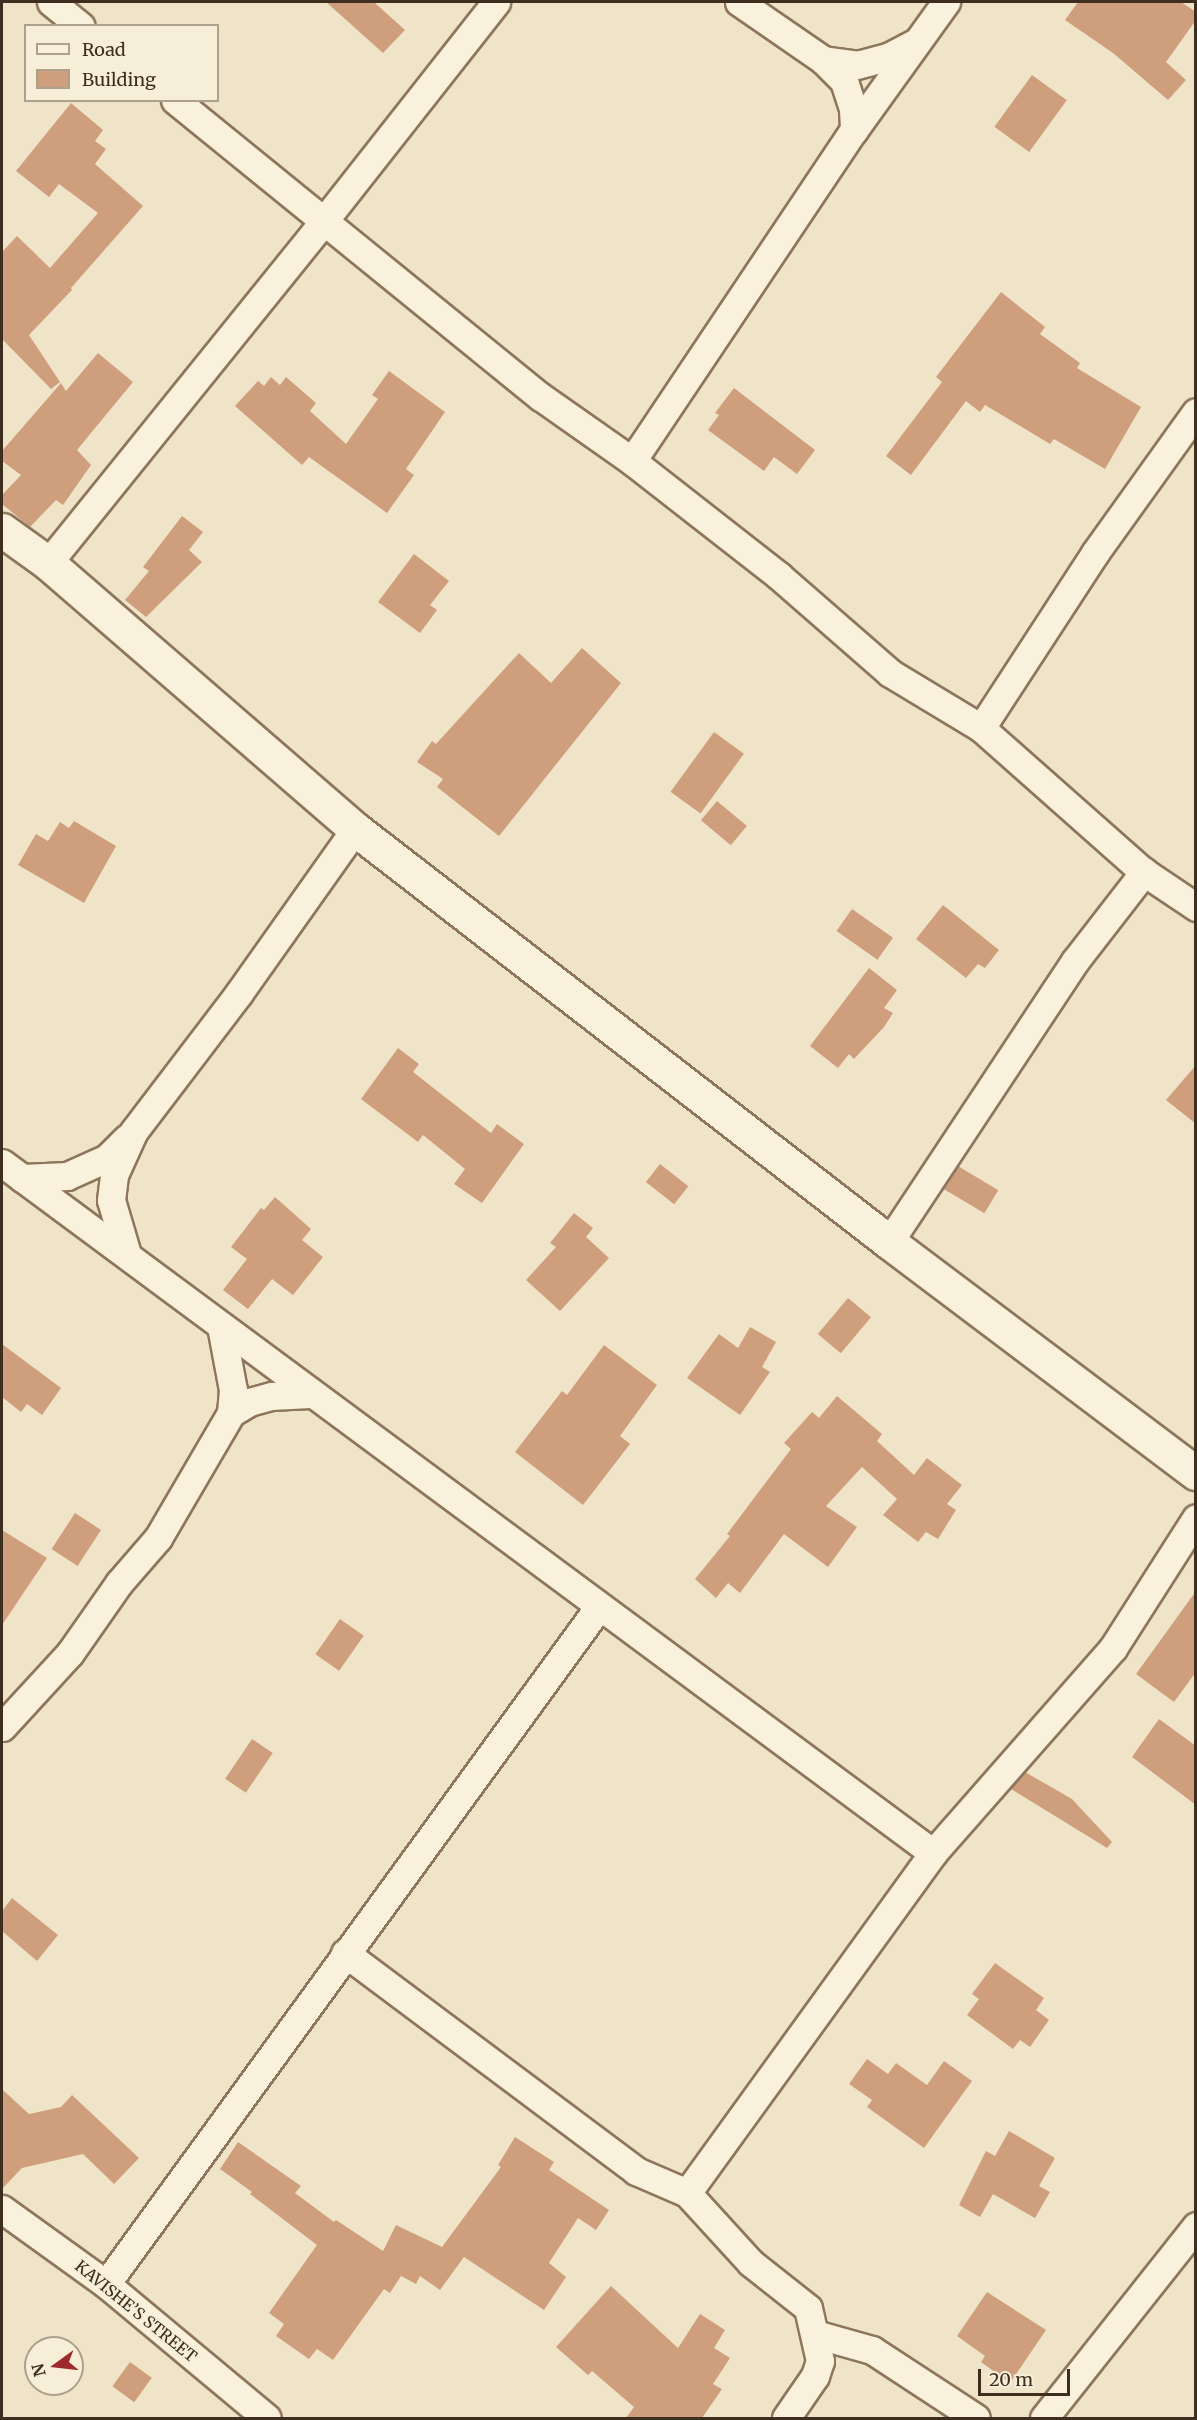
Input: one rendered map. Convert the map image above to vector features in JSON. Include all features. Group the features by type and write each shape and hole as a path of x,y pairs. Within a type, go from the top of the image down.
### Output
{"street":[{"path":"51,2 78,24"},
{"path":"48,563 323,222 496,2"},
{"path":"739,2 823,60 844,81 853,109 854,129"},
{"path":"632,461 854,129 946,2"},
{"path":"823,60 857,65 890,56 918,41"},
{"path":"177,102 541,397 632,461 779,576 890,673 981,728 1144,872 1196,907"},
{"path":"981,728 1095,553 1196,412"},
{"path":"2,530 48,563 356,829 889,1242 1196,1473"},
{"path":"12,1170 67,1176 108,1158 134,1131 239,993 356,829"},
{"path":"889,1242 1075,961 1144,872"},
{"path":"127,1254 111,1200 114,1176 134,1131"},
{"path":"12,1170 598,1608 933,1853"},
{"path":"2,1727 70,1653 119,1583 158,1538 231,1413 233,1390 221,1326"},
{"path":"231,1413 249,1402 271,1396 310,1394"},
{"path":"687,2193 933,1853 1113,1648 1196,1518"},
{"path":"106,2284 598,1608"},
{"path":"345,1953 636,2171 687,2193 751,2263 808,2308 820,2361 815,2376 786,2418"},
{"name":"KAVISHE’S STREET","path":"2,2209 106,2284 267,2418"},
{"path":"1044,2418 1196,2226"},
{"path":"815,2334 872,2350 976,2418"}],"building":[{"path":"326,2 374,2 405,30 383,53"},
{"path":"1078,2 1181,2 1196,12 1196,20 1166,62 1186,80 1168,100 1113,53 1065,20"},
{"path":"1032,75 1067,100 1029,152 994,127"},
{"path":"71,103 103,130 95,141 106,149 95,164 143,206 71,288 72,290 29,335 60,382 51,389 2,339 2,252 17,236 50,268 98,213 59,184 49,197 16,171"},
{"path":"1001,292 1045,327 1040,334 1080,363 1077,368 1141,407 1105,469 1054,439 1050,444 985,405 980,412 966,401 911,475 886,456 942,382 936,377"},
{"path":"98,353 133,382 77,450 91,465 63,505 56,500 30,527 2,504 2,495 21,475 2,461 2,451 61,383 66,391"},
{"path":"389,371 445,412 406,469 414,475 387,513 309,457 302,465 235,406 258,381 264,386 271,377 280,385 286,377 316,403 310,411 346,444 378,399 372,395"},
{"path":"734,388 815,450 797,474 774,457 764,471 708,430 719,415 715,413"},
{"path":"182,516 203,532 189,550 202,562 146,617 125,600 149,571 143,567"},
{"path":"414,554 449,581 430,605 437,610 420,633 378,602"},
{"path":"582,648 621,683 499,836 437,787 443,779 417,762 432,741 436,744 519,653 551,683"},
{"path":"714,732 744,754 700,814 671,792"},
{"path":"717,801 747,826 731,845 701,820"},
{"path":"74,821 116,846 84,903 18,865 36,834 48,841 60,822 69,828"},
{"path":"943,905 999,950 985,968 978,964 966,978 916,939"},
{"path":"852,909 893,938 877,960 837,931"},
{"path":"869,968 897,990 884,1008 893,1013 884,1027 854,1059 849,1054 838,1068 810,1046"},
{"path":"398,1048 419,1064 413,1072 491,1133 497,1124 524,1144 482,1203 454,1184 465,1169 423,1135 418,1142 361,1099"},
{"path":"1196,1065 1196,1124 1166,1100"},
{"path":"660,1164 688,1186 674,1204 646,1182"},
{"path":"958,1166 998,1190 984,1213 944,1189"},
{"path":"275,1197 311,1229 302,1240 323,1257 293,1295 272,1279 248,1309 223,1290 247,1259 231,1247 261,1208 264,1210"},
{"path":"574,1213 593,1228 586,1237 609,1258 560,1311 526,1280 556,1247 550,1243"},
{"path":"848,1298 871,1317 841,1353 818,1334"},
{"path":"750,1327 776,1342 762,1367 770,1372 740,1415 687,1378 719,1334 738,1348"},
{"path":"2,1344 61,1388 42,1415 27,1404 21,1412 2,1397"},
{"path":"604,1345 657,1385 620,1436 630,1444 583,1505 515,1452 562,1391 567,1395"},
{"path":"837,1396 882,1434 877,1441 914,1475 927,1458 962,1485 947,1504 956,1510 938,1539 926,1532 918,1542 883,1515 897,1499 862,1467 826,1506 857,1527 828,1567 784,1534 740,1593 728,1583 716,1598 695,1579 730,1536 727,1534 791,1449 784,1443 812,1412 819,1418"},
{"path":"75,1513 101,1530 78,1566 52,1549"},
{"path":"2,1530 47,1558 2,1625"},
{"path":"1196,1591 1196,1672 1174,1702 1136,1674"},
{"path":"340,1619 364,1636 339,1671 315,1654"},
{"path":"1159,1719 1196,1746 1196,1805 1132,1757"},
{"path":"252,1739 273,1753 246,1793 225,1779"},
{"path":"1025,1772 1072,1799 1112,1842 1107,1848 1011,1789"},
{"path":"12,1898 58,1935 37,1961 2,1931 2,1911"},
{"path":"995,1963 1044,1998 1036,2010 1049,2020 1030,2047 1020,2040 1013,2049 967,2015 979,1999 972,1994"},
{"path":"867,2059 888,2074 896,2063 927,2085 944,2061 972,2081 924,2148 867,2107 872,2100 849,2084"},
{"path":"2,2089 29,2114 61,2107 72,2095 139,2158 114,2184 83,2154 22,2168 2,2189"},
{"path":"1009,2131 1055,2158 1039,2186 1050,2192 1035,2218 993,2194 980,2217 959,2205 986,2151 995,2156"},
{"path":"515,2137 554,2162 549,2170 609,2210 596,2230 578,2218 549,2263 566,2277 544,2310 464,2257 440,2290 420,2276 416,2284 401,2276 390,2293 384,2289 333,2360 317,2349 309,2359 276,2336 284,2324 269,2313 317,2245 220,2169 238,2142 301,2186 295,2193 334,2222 336,2220 383,2251 396,2225 442,2247 501,2167 498,2165"},
{"path":"611,2286 678,2348 700,2314 725,2330 714,2348 730,2358 713,2384 722,2389 702,2418 626,2418 634,2407 592,2371 588,2375 556,2347"},
{"path":"987,2292 1046,2330 1010,2383 981,2362 985,2356 957,2336"},
{"path":"130,2362 152,2378 134,2402 112,2386"}]}
